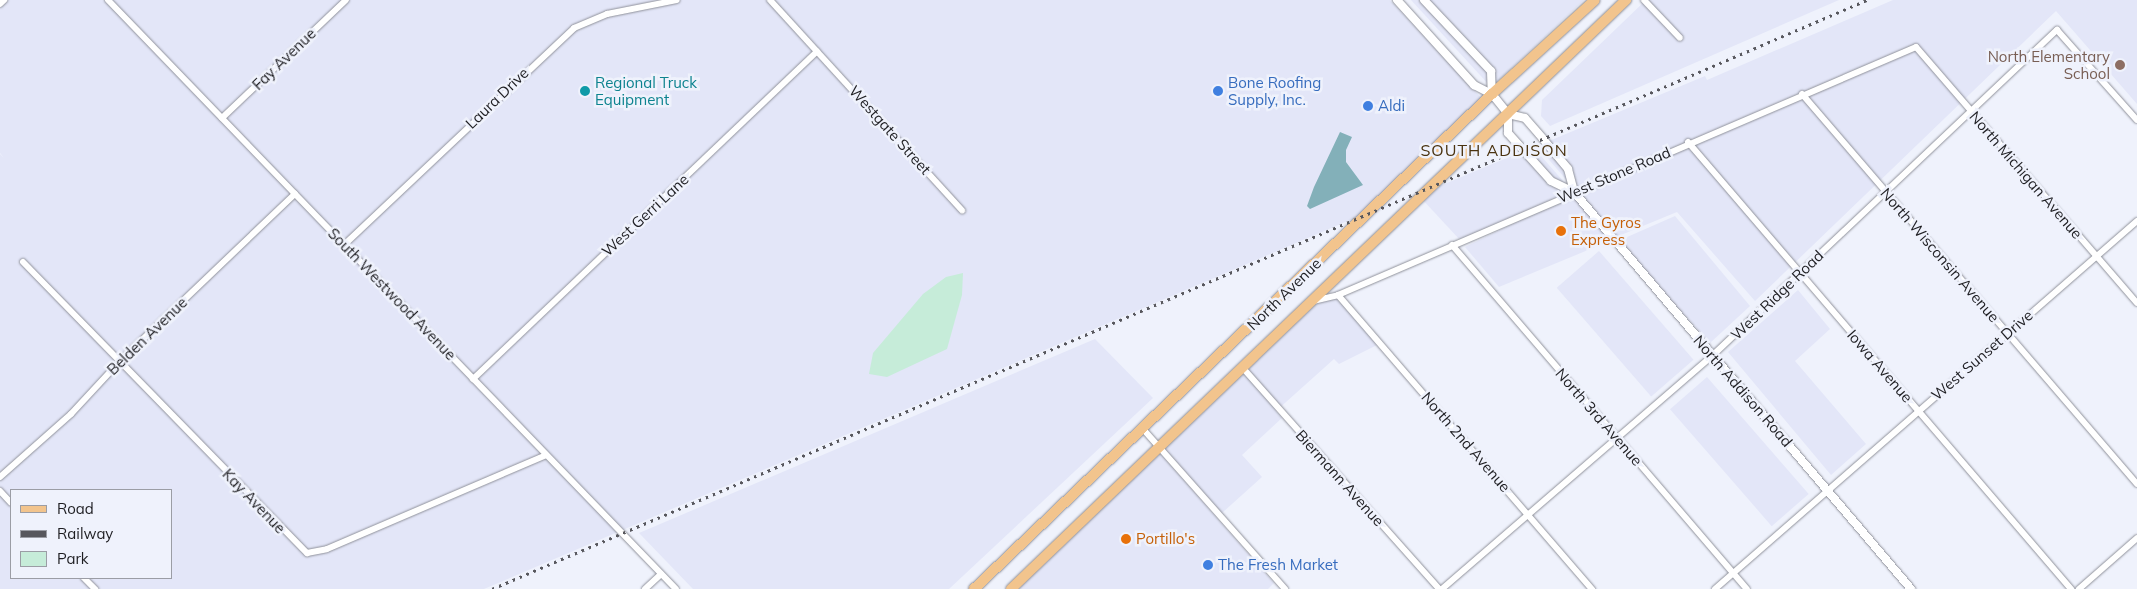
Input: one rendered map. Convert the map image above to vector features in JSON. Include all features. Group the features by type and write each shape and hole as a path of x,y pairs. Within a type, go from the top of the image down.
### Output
{"main road":[{"name":"North Avenue","path":"974,589 1492,94 1595,0"},
{"name":"North Avenue","path":"1011,589 1626,0"}],"street":[{"path":"0,4 4,0"},
{"name":"South Westwood Avenue","path":"108,0 676,589"},
{"name":"Fay Avenue","path":"222,118 346,0"},
{"name":"Laura Drive","path":"345,244 574,28 606,14 677,0"},
{"name":"Westgate Street","path":"770,0 962,210"},
{"name":"North Addison Road","path":"1397,0 1474,85 1492,94 1508,114 1525,118 1568,169 1574,192"},
{"path":"1424,0 1491,71 1492,94"},
{"path":"1644,0 1680,38"},
{"name":"West Ridge Road","path":"1440,589 1529,515 1712,356 2057,30 2137,120"},
{"name":"North Michigan Avenue","path":"1916,47 2137,303"},
{"name":"West Stone Road","path":"1313,301 1338,295 1688,142 1916,47"},
{"name":"West Gerri Lane","path":"473,378 817,51"},
{"name":"North Wisconsin Avenue","path":"1802,94 2137,484"},
{"name":"North Addison Road","path":"1508,114 1508,133 1551,181 1574,192 1911,589"},
{"name":"Iowa Avenue","path":"1688,142 2071,589"},
{"name":"Belden Avenue","path":"0,477 71,414 120,361 295,194"},
{"name":"West Sunset Drive","path":"1715,589 2137,221"},
{"name":"North 3rd Avenue","path":"1452,245 1746,589"},
{"name":"Kay Avenue","path":"23,262 307,553 327,549 546,455"},
{"name":"North 2nd Avenue","path":"1338,295 1592,589"},
{"name":"Biermann Avenue","path":"1242,367 1440,589"},
{"path":"1143,429 1284,589"},
{"path":"0,491 10,502"},
{"path":"2078,589 2137,538"},
{"path":"645,589 661,574"},
{"path":"85,579 95,589"}],"shaded area":[{"path":"0,0 1390,0 1484,101 1364,214 484,589 0,589 0,154 4,158 0,153"},
{"path":"1411,0 1584,0 1491,87"},
{"path":"1646,0 1839,0 1550,126 1541,116 1542,100"},
{"path":"1893,0 2137,0 2137,104 2056,11 1755,301 1677,212 1616,237 1537,146 1705,76 1707,80"},
{"path":"1533,147 1572,191 1460,240 1421,198 1430,190"},
{"path":"1574,194 1612,240 1499,287 1465,247"},
{"path":"1675,216 1750,306 1710,343 1618,241"},
{"path":"1599,251 1693,360 1651,396 1557,288"},
{"path":"1798,290 1830,329 1795,361 1866,444 1831,475 1728,352"},
{"path":"1341,296 1383,342 1339,364 1334,359 1276,411 1282,418 1242,455 1262,477 1222,513 1162,447 1313,304"},
{"path":"1095,339 1153,398 949,589 693,589 639,533"},
{"path":"1707,377 1809,494 1772,526 1670,409"},
{"path":"1158,451 1274,583 1268,589 1015,589"}],"green space":[{"path":"963,273 962,295 947,349 887,377 869,374 873,353 923,294 946,277"}],"water":[{"path":"1340,132 1352,137 1346,150 1346,162 1363,185 1310,209 1307,206 1314,187"}],"railway":[{"path":"492,589 1867,0"}],"place":[{"name":"North Elementary School","path":"2120,65"},
{"name":"Regional Truck Equipment","path":"585,91"},
{"name":"Bone Roofing Supply, Inc.","path":"1218,91"},
{"name":"Aldi","path":"1368,106"},
{"name":"The Gyros Express","path":"1561,231"},
{"name":"Portillo's","path":"1126,539"},
{"name":"The Fresh Market","path":"1208,565"}],"district":[{"name":"SOUTH ADDISON","path":"1494,150"}]}
